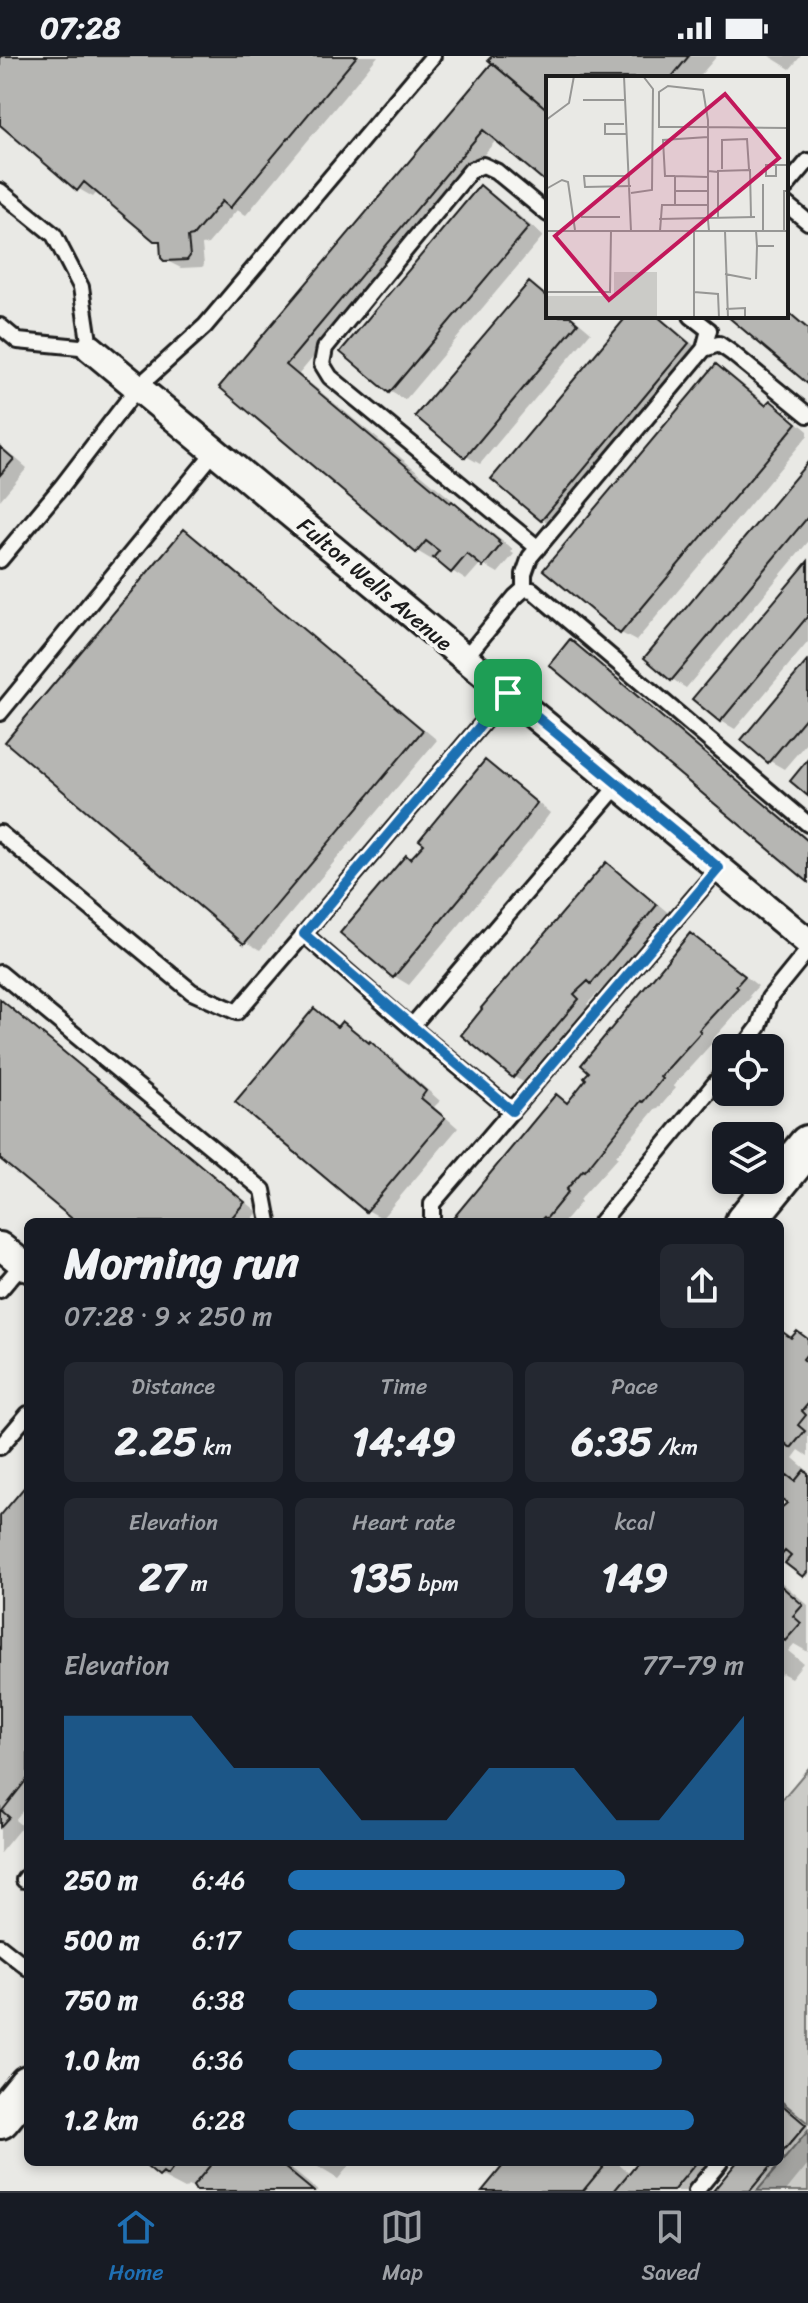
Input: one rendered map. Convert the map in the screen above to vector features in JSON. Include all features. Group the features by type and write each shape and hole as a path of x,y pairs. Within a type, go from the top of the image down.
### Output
{"main road":[{"path":"748,1218 808,1145"},
{"path":"0,2119 24,2090"}],"street":[{"name":"Fulton Wells Avenue","path":"90,348 808,942"},
{"path":"0,1246 24,1265"}],"lane":[{"path":"0,560 138,387 205,326 433,56"},
{"path":"788,185 808,161"},
{"path":"538,548 330,377 322,364 325,348 471,170 483,165 496,171 546,212"},
{"path":"0,191 54,235 81,287 90,348 18,341 0,326"},
{"path":"788,206 808,222"},
{"path":"465,658 524,589 524,574 530,557 704,349 709,330 694,318"},
{"path":"704,349 719,344 808,415"},
{"path":"0,713 215,451"},
{"path":"524,589 532,590 808,824"},
{"path":"0,833 192,992 237,1012 508,693"},
{"path":"411,1027 618,785"},
{"path":"432,1218 432,1204 719,868"},
{"path":"304,934 512,1111"},
{"path":"754,1034 769,998 808,950"},
{"path":"0,973 263,1190 268,1218"},
{"path":"604,1218 712,1087"},
{"path":"0,1290 24,1267"},
{"path":"0,1447 24,1419"},
{"path":"0,1946 24,1965"},
{"path":"696,2191 717,2166"}],"shaded area":[{"path":"808,1769 808,2123 784,2103 784,1797"},
{"path":"808,2131 808,2191 757,2191 778,2166 784,2166 784,2159"}],"building":[{"path":"0,56 357,56 230,208 222,201 193,236 188,237 190,256 187,260 164,261 160,241 154,241 84,182 77,191 0,125"},
{"path":"492,56 689,56 673,76 546,76 546,108 488,60"},
{"path":"492,63 546,108 546,182 483,130 286,365 499,541 501,545 483,567 467,554 451,573 433,558 439,551 426,541 416,553 219,387"},
{"path":"480,185 529,227 389,393 340,352"},
{"path":"529,282 546,296 546,318 572,318 578,323 465,458 415,416"},
{"path":"788,312 808,329 808,384 729,318 788,318"},
{"path":"625,318 659,318 689,343 541,521 491,479"},
{"path":"716,364 765,405 770,400 797,423 620,634 543,570"},
{"path":"0,447 14,459 0,475"},
{"path":"808,462 808,517 671,681 644,658"},
{"path":"184,529 423,730 244,944 5,742"},
{"path":"808,561 808,616 720,722 692,699"},
{"path":"570,639 808,841 808,882 549,665"},
{"path":"808,660 808,715 768,763 741,740"},
{"path":"808,759 808,796 790,781"},
{"path":"485,760 537,803 393,978 340,933 406,855 410,859 424,844 419,840"},
{"path":"606,862 657,905 591,984 588,981 574,994 579,999 513,1078 461,1035"},
{"path":"690,933 745,976 660,1077 662,1079 643,1102 566,1190 568,1192 547,1218 453,1218 556,1094 567,1103 589,1072 581,1065"},
{"path":"0,999 245,1202 231,1218 71,1218 0,1159"},
{"path":"314,1008 337,1027 342,1021 370,1041 426,1091 421,1098 445,1118 366,1212 235,1102"},
{"path":"797,1331 808,1339 808,1353 803,1359 808,1364 808,1404 802,1411 806,1415 798,1425 805,1431 791,1448 784,1442 784,1333 791,1338"},
{"path":"804,1470 808,1473 808,1571 803,1577 785,1563 791,1556 784,1552 784,1506 787,1503 784,1500 784,1479 787,1475 795,1481"},
{"path":"24,1488 24,1783 2,1811 9,1817 0,1827 0,1516"},
{"path":"784,1588 803,1605 793,1616 801,1623 785,1641"},
{"path":"784,2106 806,2125 784,2150"},
{"path":"146,2166 175,2166 167,2176 163,2173 159,2177"},
{"path":"210,2166 283,2166 313,2191 196,2191 193,2186"},
{"path":"503,2166 604,2166 583,2191 482,2191"},
{"path":"635,2166 694,2166 673,2191 614,2191"},
{"path":"734,2166 771,2166 750,2191 713,2191"}],"route":[{"path":"508,693 719,868 512,1111 304,934 508,693"}]}
